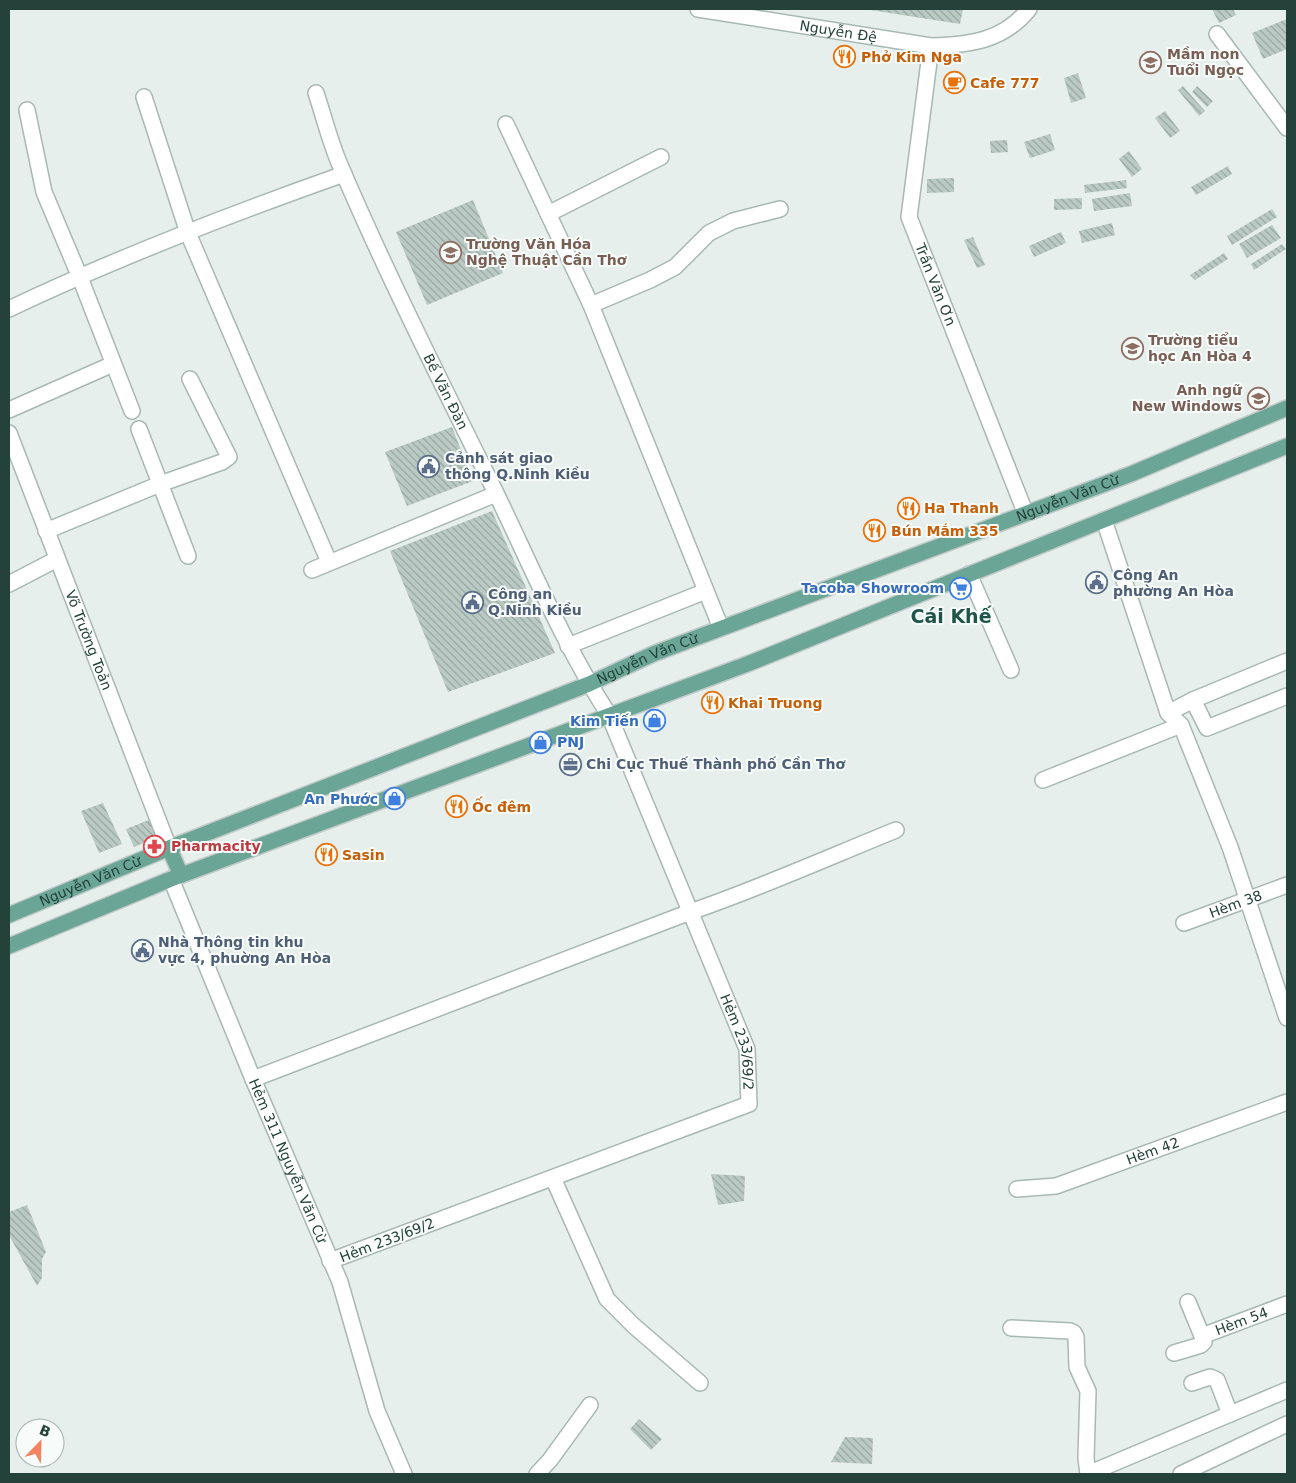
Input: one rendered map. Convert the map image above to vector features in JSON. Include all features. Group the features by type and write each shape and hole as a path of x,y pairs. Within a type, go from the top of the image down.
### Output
{"main road":[{"name":"Nguyễn Văn Cừ","path":"9,915 169,848 589,684 653,654 1025,512 1131,474 1287,408"},
{"name":"Nguyễn Văn Cừ","path":"9,946 176,877 750,663 1287,446"},
{"path":"169,848 176,877"}],"street":[{"name":"Nguyễn Đệ","path":"698,9 931,46 965,45 986,39 1005,31 1020,20 1029,9"},
{"path":"1217,34 1287,128"},
{"name":"Trần Văn Ơn","path":"931,46 909,216 1025,512"},
{"name":"Bế Văn Đàn","path":"316,93 339,164 416,333 496,494 568,646 589,684"},
{"path":"144,97 188,233 329,562"},
{"path":"27,110 44,192 80,275 132,411"},
{"path":"506,124 591,305 721,628"},
{"path":"548,214 661,157"},
{"path":"9,309 80,275 344,174"},
{"path":"591,305 676,267 709,233 732,221 780,209"},
{"path":"9,410 114,364"},
{"path":"46,531 160,484 222,462 229,456 190,379"},
{"path":"139,429 188,556"},
{"name":"Võ Trường Toản","path":"9,433 169,848"},
{"path":"312,570 496,494"},
{"path":"1104,520 1168,713 1181,725 1230,847 1287,1018"},
{"path":"9,584 57,559"},
{"path":"969,574 1011,670"},
{"path":"568,646 706,591"},
{"path":"1168,713 1193,700 1287,661"},
{"name":"Hẻm 233/69/2","path":"330,1261 749,1104 747,1049 609,715 589,684"},
{"path":"1193,700 1207,728 1287,696"},
{"path":"1043,780 1181,725"},
{"path":"253,1079 746,892 812,863 896,830"},
{"name":"Hẻm 311 Nguyễn Văn Cừ","path":"176,877 253,1079 340,1282 376,1411 404,1474"},
{"name":"Hèm 38","path":"1184,923 1287,885"},
{"name":"Hèm 42","path":"1017,1189 1056,1186 1287,1102"},
{"path":"553,1178 607,1299 634,1326 700,1383"},
{"name":"Hèm 54","path":"1188,1302 1202,1336 1287,1304"},
{"path":"1011,1328 1070,1331 1074,1333 1076,1337 1077,1367 1088,1391 1086,1458 1088,1474 1287,1390"},
{"path":"1174,1353 1201,1346 1204,1342 1202,1336"},
{"path":"1192,1384 1210,1377 1217,1380 1230,1414"},
{"path":"537,1474 550,1460 590,1405"},
{"path":"1181,1474 1287,1424"}],"building":[{"path":"864,9 963,9 960,24"},
{"path":"1212,9 1233,9 1236,15 1219,23"},
{"path":"1287,19 1287,49 1263,59 1252,33"},
{"path":"1078,73 1086,98 1071,103 1064,78"},
{"path":"1183,86 1205,111 1199,116 1178,90"},
{"path":"1197,86 1213,101 1207,107 1192,92"},
{"path":"1165,111 1180,131 1170,138 1155,118"},
{"path":"1050,134 1055,150 1030,158 1024,142"},
{"path":"1007,140 1008,152 991,153 990,141"},
{"path":"1129,151 1142,169 1132,177 1119,159"},
{"path":"1228,166 1232,174 1196,195 1191,187"},
{"path":"954,178 954,192 927,193 927,179"},
{"path":"1126,180 1127,188 1085,193 1084,185"},
{"path":"1130,193 1132,206 1094,211 1092,199"},
{"path":"1082,198 1082,209 1054,210 1054,199"},
{"name":"Trường Văn Hóa Nghệ Thuật Cần Thơ","path":"473,200 503,273 427,305 396,232"},
{"path":"1272,209 1277,217 1232,245 1227,236"},
{"path":"1112,223 1115,235 1082,243 1079,231"},
{"path":"1272,225 1281,238 1247,258 1239,244"},
{"path":"1061,232 1066,243 1034,257 1029,246"},
{"path":"973,237 985,265 977,268 964,240"},
{"path":"1282,244 1286,249 1254,270 1251,264"},
{"path":"1224,253 1228,259 1195,280 1190,275"},
{"name":"Cảnh sát giao thông Q.Ninh Kiều","path":"452,427 473,481 407,506 385,452"},
{"name":"Công an Q.Ninh Kiều","path":"492,511 555,653 448,692 390,551"},
{"path":"103,803 122,844 99,853 81,811"},
{"path":"149,820 156,838 134,847 126,829"},
{"path":"711,1174 745,1176 744,1201 718,1205"},
{"path":"27,1205 46,1252 42,1259 42,1278 37,1286 9,1235 9,1212"},
{"path":"639,1419 662,1439 651,1450 630,1429"},
{"path":"845,1437 873,1438 872,1464 831,1462"}],"place":[{"name":"Phở Kim Nga","path":"845,57"},
{"name":"Mầm non Tuổi Ngọc","path":"1151,62"},
{"name":"Cafe 777","path":"954,83"},
{"name":"Trường Văn Hóa Nghệ Thuật Cần Thơ","path":"450,252"},
{"name":"Trường tiểu học An Hòa 4","path":"1132,348"},
{"name":"Anh ngữ New Windows","path":"1258,398"},
{"name":"Cảnh sát giao thông Q.Ninh Kiều","path":"429,466"},
{"name":"Ha Thanh","path":"908,508"},
{"name":"Bún Mắm 335","path":"875,531"},
{"name":"Công An phường An Hòa","path":"1097,583"},
{"name":"Tacoba Showroom","path":"960,588"},
{"name":"Công an Q.Ninh Kiều","path":"472,602"},
{"name":"Khai Truong","path":"712,703"},
{"name":"Kim Tiến","path":"655,721"},
{"name":"PNJ","path":"541,742"},
{"name":"Chi Cục Thuế Thành phố Cần Thơ","path":"570,764"},
{"name":"An Phước","path":"394,799"},
{"name":"Ốc đêm","path":"456,807"},
{"name":"Pharmacity","path":"155,846"},
{"name":"Sasin","path":"326,855"},
{"name":"Nhà Thông tin khu vực 4, phuờng An Hòa","path":"142,950"}],"district":[{"name":"Cái Khế","path":"951,616"}]}
